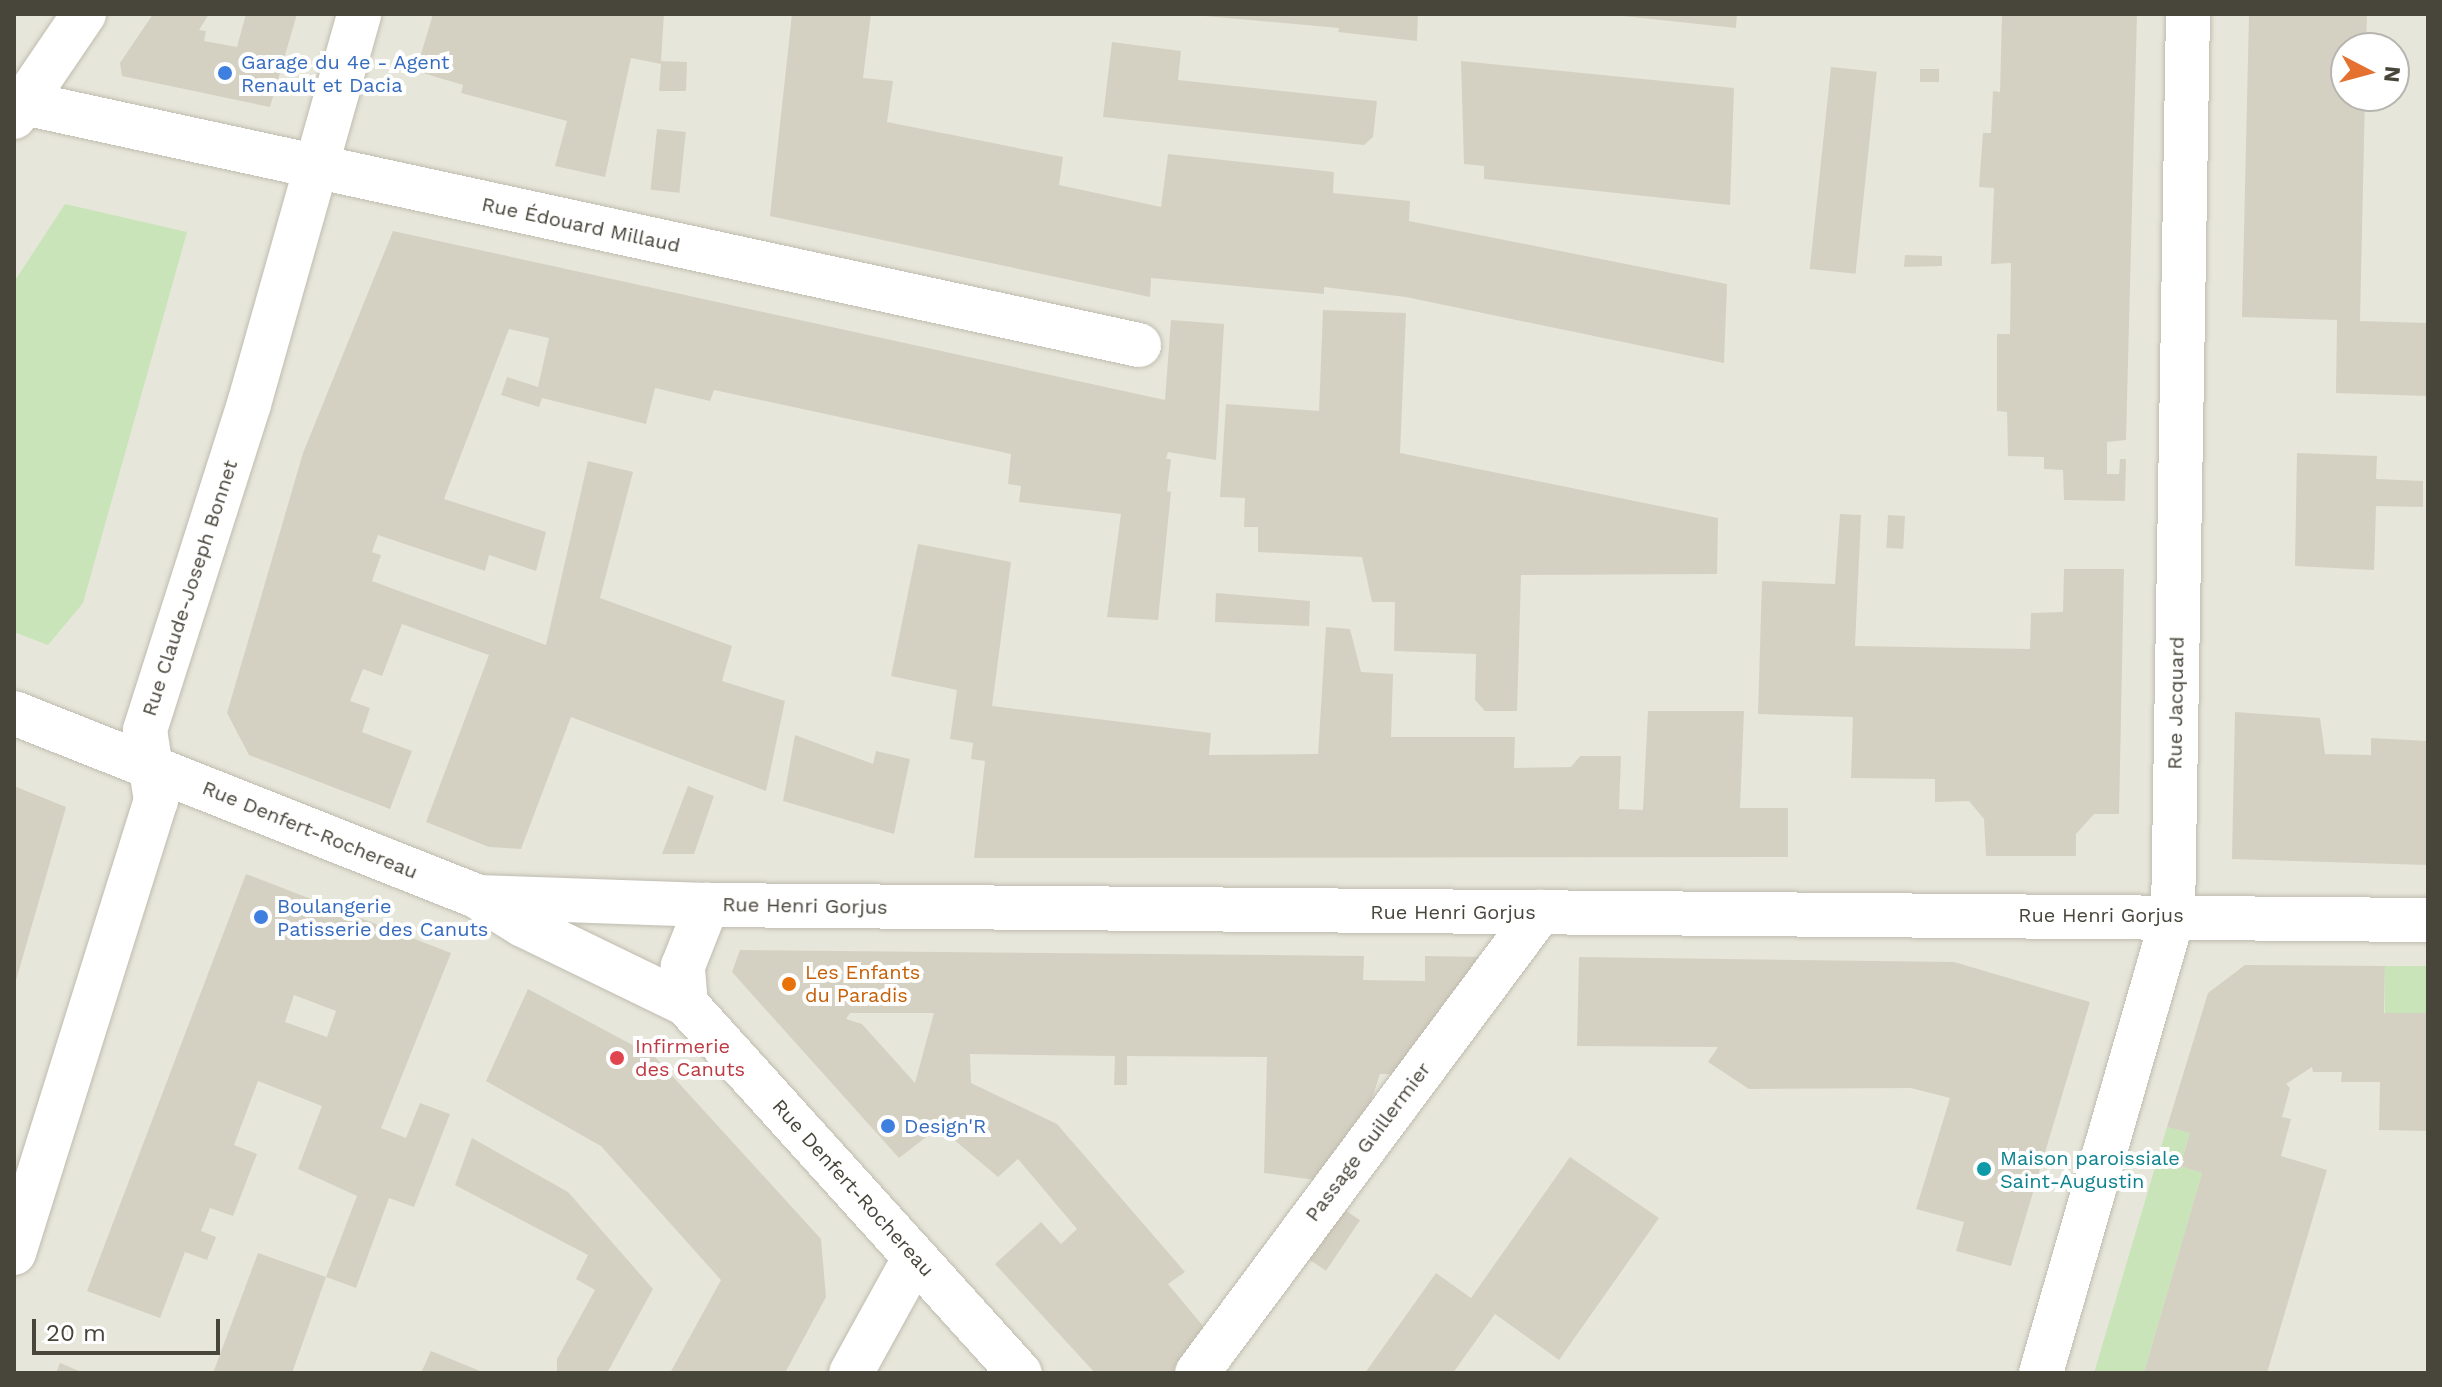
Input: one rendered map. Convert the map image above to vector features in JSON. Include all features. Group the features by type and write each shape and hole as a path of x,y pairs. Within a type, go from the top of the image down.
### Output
{"street":[{"path":"19,110 84,14"},
{"name":"Rue Claude-Joseph Bonnet","path":"14,1253 156,801 145,730 317,168 359,14"},
{"name":"Rue Jacquard","path":"2041,1373 2173,916 2188,14"},
{"name":"Rue Édouard Millaud","path":"19,110 317,168 1139,345"},
{"name":"Rue Denfert-Rochereau","path":"14,713 478,897 523,925 686,1004 1020,1373"},
{"name":"Rue Henri Gorjus","path":"478,897 707,905 2428,920"},
{"path":"686,1004 683,966 707,905"},
{"name":"Passage Guillermier","path":"1197,1373 1540,912"},
{"path":"851,1373 915,1257"}],"shaded area":[{"path":"14,14 2428,14 2428,1373 14,1373"}],"green space":[{"path":"65,204 187,232 83,603 48,645 14,632 14,282"},
{"path":"2385,966 2428,966 2428,1013 2385,1013"},
{"path":"2167,1127 2190,1133 2180,1166 2202,1173 2144,1373 2094,1373"}],"building":[{"path":"153,14 209,14 199,30 206,31 204,41 237,47 246,14 297,14 270,107 122,76 120,63"},
{"path":"433,14 664,14 661,61 687,62 686,91 659,91 661,64 631,58 605,177 555,166 567,121 461,93 463,85 416,71"},
{"path":"792,14 871,14 863,78 893,81 887,122 1063,157 1059,185 1161,207 1168,154 1334,172 1333,193 1410,201 1409,221 1727,284 1724,363 1406,297 1324,287 1324,294 1151,278 1150,297 770,216"},
{"path":"1182,14 1418,14 1417,41 1338,32 1339,28"},
{"path":"1623,14 1737,14 1736,28"},
{"path":"2002,14 2137,14 2126,440 2107,442 2107,474 2119,474 2120,459 2126,459 2125,501 2064,500 2063,470 2044,469 2044,457 2008,456 2007,412 1997,411 1997,334 2010,334 2011,263 1991,264 1994,188 1979,187 1983,133 1991,133 1993,91 2000,92"},
{"path":"2249,14 2367,14 2366,32 2330,32 2330,112 2365,112 2360,321 2428,323 2428,396 2336,393 2337,320 2242,317"},
{"path":"1112,42 1181,51 1178,80 1377,101 1373,137 1364,145 1103,117"},
{"path":"1461,61 1734,88 1730,205 1484,179 1484,166 1464,164"},
{"path":"1831,67 1877,72 1856,274 1810,269"},
{"path":"1920,69 1939,69 1939,82 1920,82"},
{"path":"657,129 686,132 679,193 651,190"},
{"path":"393,231 1165,400 1171,320 1224,324 1216,460 1168,452 1166,459 1171,459 1167,491 1171,492 1158,620 1107,617 1121,514 1019,502 1021,486 1008,484 1011,454 714,390 710,401 655,388 646,424 542,398 539,407 501,395 507,377 538,387 549,338 509,329 444,499 546,532 536,571 489,555 485,571 378,535 372,552 381,555 372,581 546,645 588,461 633,472 600,598 732,646 722,681 785,701 766,791 571,717 521,849 489,847 426,822 489,655 402,624 382,676 363,669 350,701 370,708 362,732 412,751 390,809 249,755 227,713 303,453"},
{"path":"1905,255 1942,256 1942,266 1904,267"},
{"path":"1323,310 1406,313 1400,453 1718,518 1717,574 1521,575 1517,711 1485,711 1475,700 1476,654 1394,651 1395,602 1372,602 1362,557 1258,552 1258,527 1244,527 1245,498 1220,497 1226,404 1319,411"},
{"path":"2297,453 2377,456 2376,479 2423,481 2423,507 2376,506 2374,570 2295,566"},
{"path":"1840,514 1861,515 1855,646 2030,649 2031,613 2063,612 2064,569 2124,569 2119,814 2094,814 2076,834 2076,856 1986,856 1984,819 1969,801 1935,802 1935,779 1851,778 1853,717 1758,714 1762,581 1835,584"},
{"path":"1888,515 1905,516 1903,549 1886,548"},
{"path":"918,544 1011,562 992,706 1211,733 1209,755 1318,754 1326,627 1350,629 1361,672 1393,674 1391,737 1515,737 1514,768 1571,767 1580,756 1621,756 1619,809 1643,810 1648,711 1744,711 1740,808 1788,808 1788,857 974,858 985,761 971,759 973,743 950,739 957,690 891,676"},
{"path":"1216,593 1310,601 1309,626 1215,622"},
{"path":"2235,712 2320,718 2325,754 2371,755 2371,738 2428,741 2428,865 2232,859"},
{"path":"795,735 873,764 876,751 910,759 894,834 783,801"},
{"path":"14,786 66,807 15,984 14,984"},
{"path":"688,786 714,796 694,854 662,854"},
{"path":"246,874 451,953 381,1128 406,1138 420,1103 450,1114 414,1207 389,1198 356,1288 326,1277 357,1196 298,1169 322,1106 258,1081 234,1145 257,1154 233,1216 210,1208 201,1231 216,1237 207,1260 185,1252 160,1318 87,1291","holes":["294,995 336,1011 327,1037 285,1022"]},
{"path":"740,950 1364,956 1363,980 1425,981 1425,956 1485,957 1398,1074 1380,1074 1366,1117 1330,1182 1264,1173 1267,1057 1127,1056 1127,1085 1114,1085 1115,1056 970,1054 971,1083 1057,1124 1185,1272 1168,1284 1213,1338 1186,1373 1095,1373 995,1264 1041,1222 1061,1244 1077,1229 1018,1159 998,1177 939,1127 899,1158 732,972","holes":["850,1013 934,1013 915,1083 862,1024 846,1019"]},
{"path":"1579,957 1954,962 2090,1002 2011,1266 1956,1251 1964,1222 1916,1209 1950,1098 1911,1088 1749,1089 1708,1062 1718,1047 1577,1046"},
{"path":"2245,965 2385,966 2384,1013 2428,1013 2428,1131 2379,1130 2380,1082 2341,1082 2342,1072 2313,1072 2312,1067 2286,1084 2290,1088 2282,1117 2291,1119 2281,1156 2327,1170 2267,1373 2144,1373 2202,1173 2180,1166 2190,1133 2167,1127 2208,993"},
{"path":"528,989 655,1057 821,1239 826,1297 785,1373 670,1373 721,1280 601,1146 486,1081"},
{"path":"472,1138 568,1192 653,1289 607,1373 557,1373 557,1359 595,1290 576,1279 588,1255 455,1185"},
{"path":"1570,1157 1659,1218 1559,1360 1495,1314 1453,1373 1365,1373 1436,1273 1471,1298"},
{"path":"1336,1204 1360,1220 1326,1271 1302,1255"},
{"path":"258,1253 326,1277 292,1373 213,1373"},
{"path":"431,1351 485,1373 421,1373"},
{"path":"60,1363 84,1373 56,1373"}],"place":[{"name":"Garage du 4e - Agent Renault et Dacia","path":"225,73"},
{"name":"Boulangerie Patisserie des Canuts","path":"261,917"},
{"name":"Les Enfants du Paradis","path":"789,984"},
{"name":"Infirmerie des Canuts","path":"617,1058"},
{"name":"Design'R","path":"888,1126"},
{"name":"Maison paroissiale Saint-Augustin","path":"1984,1169"}]}
